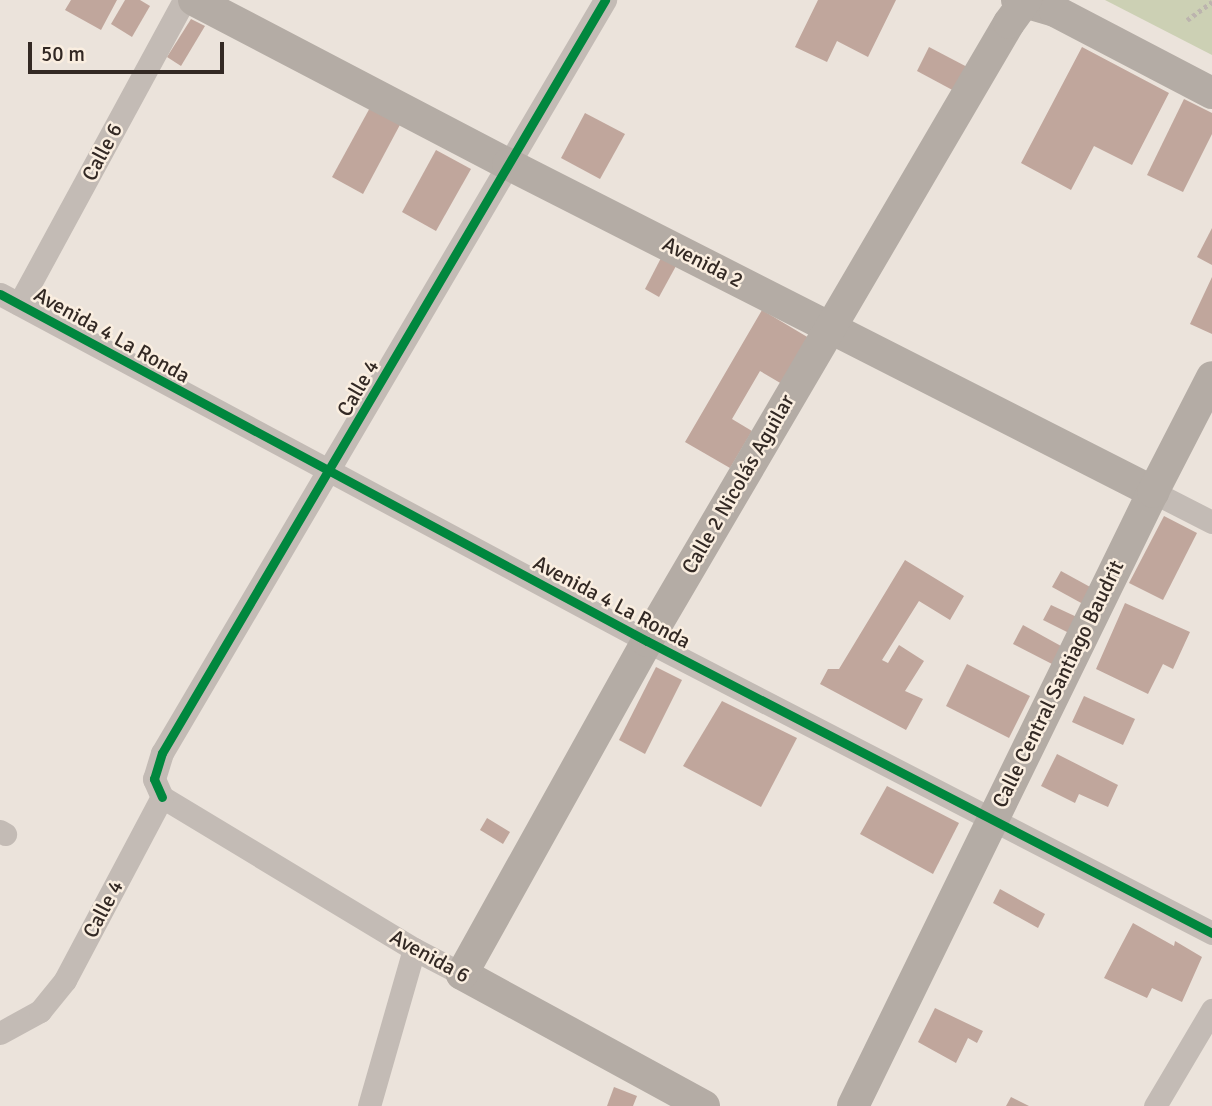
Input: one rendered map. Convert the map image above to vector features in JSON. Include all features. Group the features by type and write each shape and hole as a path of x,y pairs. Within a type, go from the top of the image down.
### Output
{"main road":[{"name":"Avenida 2","path":"194,0 508,164 1153,492"},
{"path":"1022,1 1055,11 1212,93"},
{"name":"Calle 2 Nicolás Aguilar","path":"462,974 647,641 1022,1"},
{"name":"Calle Central Santiago Baudrit","path":"853,1106 991,820 1212,377"},
{"name":"Avenida 6","path":"462,974 704,1106"}],"street":[{"name":"Calle 6","path":"10,299 184,0"},
{"name":"Calle 4","path":"0,1033 40,1012 65,980 162,797 154,779 162,753 605,0"},
{"name":"Avenida 4 La Ronda","path":"10,299 647,641 1212,933"},
{"name":"Avenida 2","path":"1153,492 1212,522"},
{"name":"Avenida 6","path":"162,797 414,949 462,974"},
{"path":"369,1106 414,949"},
{"path":"1155,1106 1212,1010"}],"path":[{"path":"1187,20 1212,2"}],"green space":[{"path":"1105,0 1212,0 1212,55"}],"building":[{"path":"71,0 117,0 101,30 65,10"},
{"path":"125,0 140,0 150,6 132,37 111,24"},
{"path":"818,0 896,0 868,57 837,41 827,62 795,47"},
{"path":"191,19 205,26 181,66 167,57"},
{"path":"929,47 971,69 958,93 917,71"},
{"path":"1082,47 1169,93 1132,165 1094,146 1071,190 1021,163"},
{"path":"1184,99 1212,113 1212,134 1183,192 1147,175"},
{"path":"372,104 402,121 363,194 332,177"},
{"path":"585,113 625,134 600,179 561,158"},
{"path":"436,150 471,169 436,231 402,212"},
{"path":"1212,228 1212,265 1197,257"},
{"path":"661,258 676,266 659,297 645,289"},
{"path":"1212,277 1212,334 1190,324"},
{"path":"762,310 809,338 782,384 760,371 732,419 752,431 730,468 685,442"},
{"path":"1164,516 1197,533 1163,600 1129,583"},
{"path":"905,560 964,596 950,620 919,601 882,660 888,663 899,645 924,661 905,691 923,699 906,730 820,684 828,669 839,669"},
{"path":"1061,571 1092,588 1083,604 1052,587"},
{"path":"1125,603 1190,632 1173,669 1163,664 1148,694 1096,669"},
{"path":"1051,605 1079,618 1071,634 1043,620"},
{"path":"1023,625 1061,646 1052,664 1013,644"},
{"path":"967,664 1030,696 1009,738 946,706"},
{"path":"656,667 682,680 645,754 619,740"},
{"path":"1084,696 1135,719 1123,745 1072,722"},
{"path":"722,701 797,738 761,807 683,766"},
{"path":"1057,754 1118,785 1108,807 1079,794 1075,803 1041,786"},
{"path":"887,786 959,823 933,874 860,834"},
{"path":"487,818 510,832 503,844 480,830"},
{"path":"1000,889 1045,914 1038,928 993,903"},
{"path":"1133,923 1174,946 1175,941 1202,957 1182,1002 1152,988 1147,998 1104,978"},
{"path":"935,1008 983,1031 977,1043 968,1038 956,1063 918,1042"},
{"path":"614,1087 637,1096 633,1106 607,1106"},
{"path":"1011,1097 1029,1106 1006,1106"}],"cycle path":[{"path":"162,797 154,779 162,753 605,0"},
{"path":"0,294 647,641 1212,933"}]}
